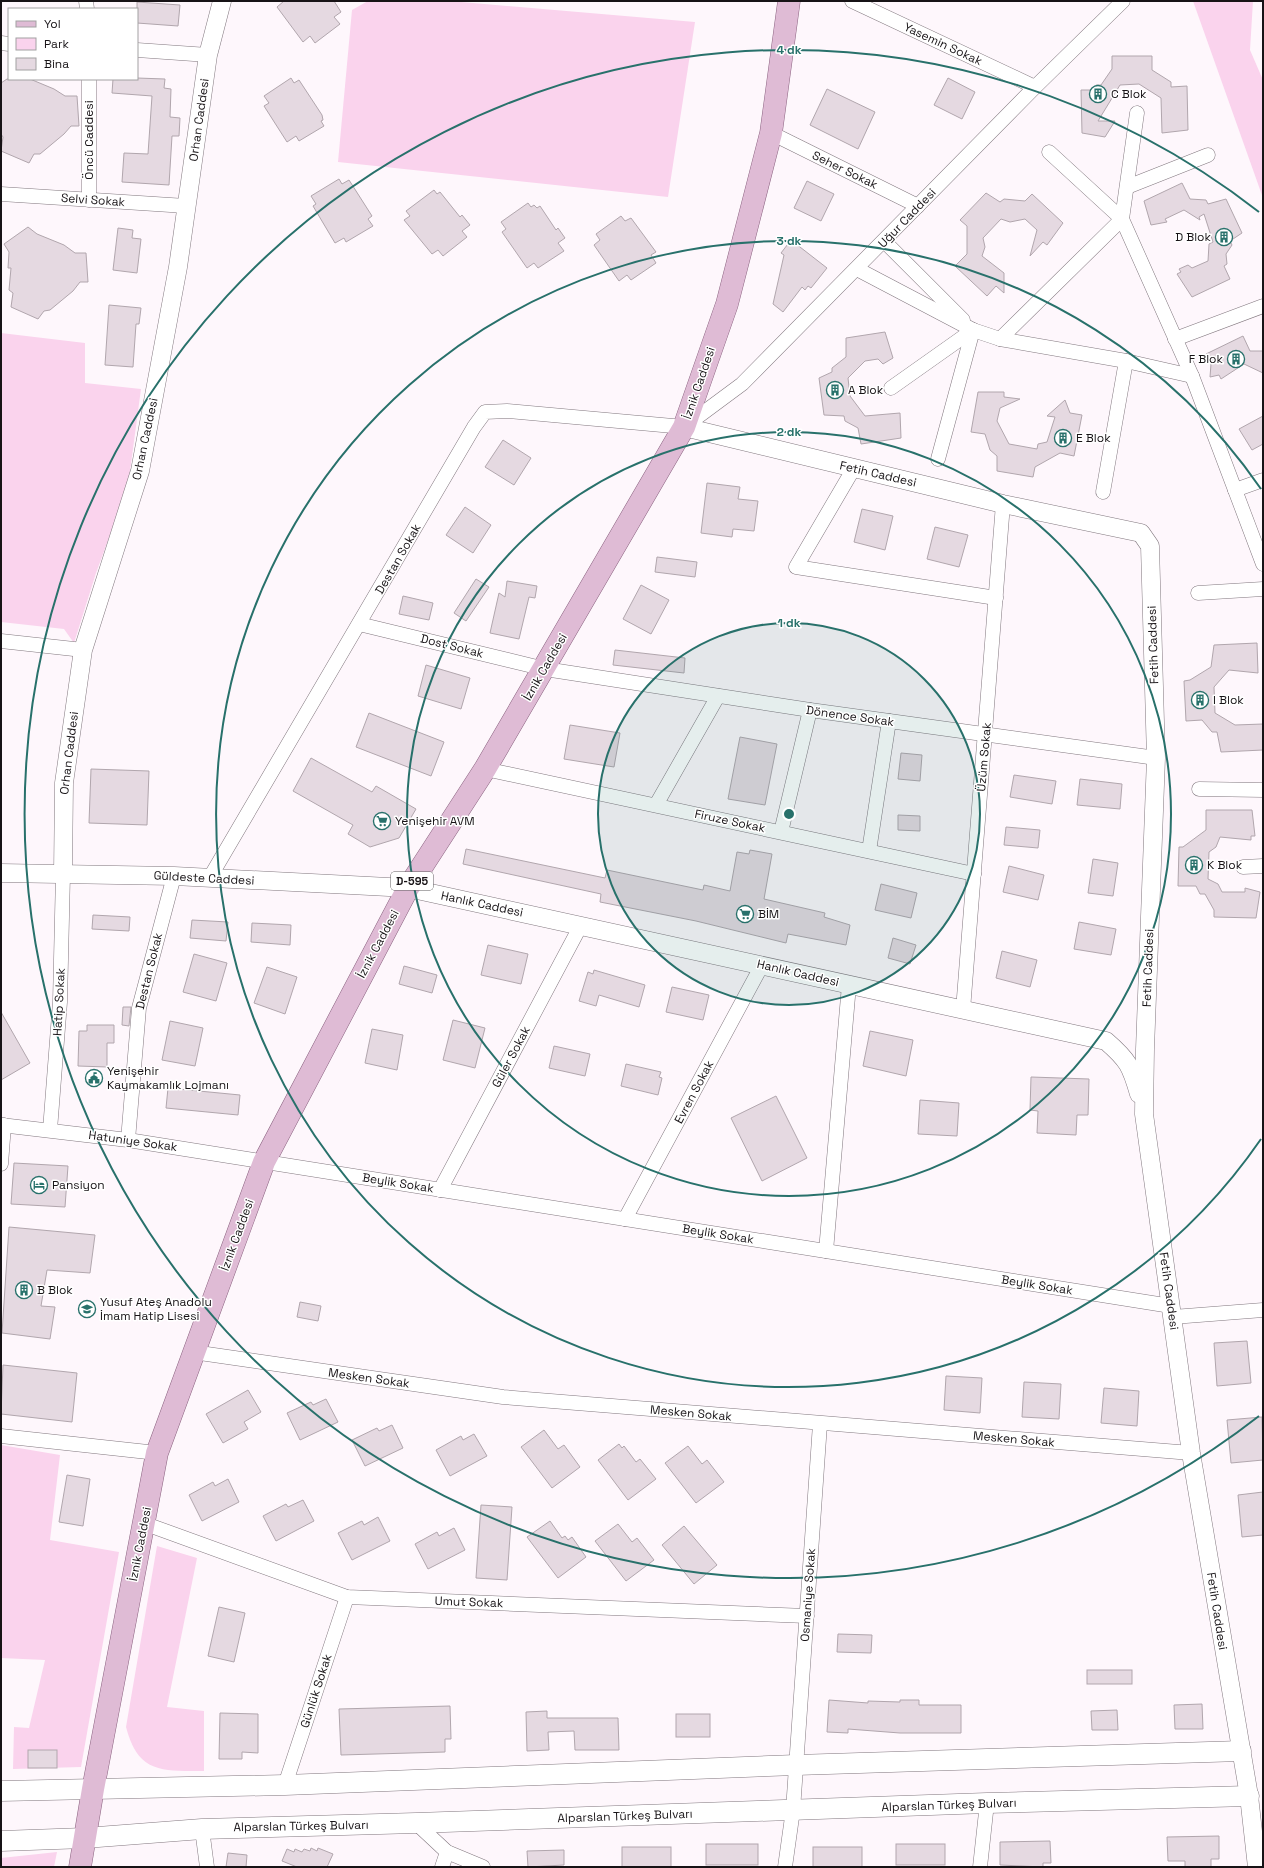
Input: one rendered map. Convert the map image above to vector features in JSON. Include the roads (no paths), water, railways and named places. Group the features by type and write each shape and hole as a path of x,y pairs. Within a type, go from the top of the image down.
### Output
{"main road":[{"name":"İznik Caddesi","path":"93,1789 157,1453 264,1162 408,888 485,769 545,669 684,427 727,304 771,134 789,1"},
{"path":"1,1791 285,1785 796,1765 1241,1751"},
{"name":"D-595","path":"80,1867 93,1789"},
{"name":"Alparslan Türkeş Bulvarı","path":"1,1841 85,1838 202,1828 416,1823 987,1803 1249,1796"}],"street":[{"name":"Orhan Caddesi","path":"63,874 64,783 83,650 140,471 178,267 208,54 222,1"},
{"name":"Yasemin Sokak","path":"852,1 1035,87"},
{"name":"Uğur Caddesi","path":"684,427 742,384 1035,87 1123,1"},
{"path":"138,50 208,54"},
{"name":"Öncü Caddesi","path":"89,80 89,200"},
{"path":"1000,339 1122,219 1137,113"},
{"name":"Seher Sokak","path":"771,134 918,206"},
{"path":"1049,152 1122,219 1192,376 1263,564"},
{"path":"1127,187 1208,155"},
{"name":"Selvi Sokak","path":"1,194 186,206"},
{"path":"884,241 973,330"},
{"path":"857,269 973,330 1000,339 1126,361 1192,376"},
{"path":"1175,339 1263,306"},
{"path":"891,388 973,330"},
{"path":"938,459 973,330"},
{"path":"1103,492 1126,361"},
{"name":"Destan Sokak","path":"209,879 484,412 508,411 684,427"},
{"name":"Fetih Caddesi","path":"684,427 1003,504 1141,533 1150,546 1156,758 1144,1114 1191,1454 1249,1796 1257,1867"},
{"path":"854,468 796,567 996,598"},
{"path":"1235,490 1263,480"},
{"name":"Üzüm Sokak","path":"963,1010 986,735 1003,504"},
{"path":"1198,593 1263,589"},
{"name":"Dost Sokak","path":"360,624 545,669"},
{"path":"1,641 83,650"},
{"name":"Dönence Sokak","path":"545,669 810,710 1156,758"},
{"path":"656,805 718,696"},
{"path":"781,832 810,710"},
{"path":"869,851 889,721"},
{"name":"Firuze Sokak","path":"485,769 974,874"},
{"path":"1199,789 1263,790"},
{"path":"1243,867 1263,866"},
{"name":"Güldeste Caddesi","path":"1,873 174,876 209,879 408,888"},
{"name":"Hatip Sokak","path":"50,1130 60,1002 63,874"},
{"name":"Destan Sokak","path":"128,1140 139,1008 174,876"},
{"name":"Hanlık Caddesi","path":"408,888 1106,1041 1124,1057 1134,1074 1144,1114"},
{"name":"Güler Sokak","path":"440,1190 581,925"},
{"name":"Evren Sokak","path":"625,1219 762,965"},
{"path":"826,1251 849,985"},
{"path":"1106,1041 1145,1049"},
{"path":"1,1164 2,1125"},
{"name":"Hatuniye Sokak","path":"2,1125 128,1140 264,1162"},
{"name":"Beylik Sokak","path":"264,1162 826,1251 1172,1312 1263,1310"},
{"name":"Mesken Sokak","path":"193,1352 503,1397 1191,1454"},
{"name":"Osmaniye Sokak","path":"785,1867 793,1810 820,1424"},
{"path":"1,1436 157,1453"},
{"name":"Umut Sokak","path":"144,1523 347,1597 807,1616"},
{"name":"Günlük Sokak","path":"285,1785 347,1597"},
{"path":"980,1867 987,1803"},
{"path":"416,1823 447,1852 483,1867"},
{"path":"202,1828 207,1867"},
{"path":"442,1867 447,1852"}],"place":[{"name":"C Blok","path":"1098,94"},
{"name":"D Blok","path":"1224,237"},
{"name":"F Blok","path":"1236,359"},
{"name":"A Blok","path":"835,390"},
{"name":"E Blok","path":"1063,438"},
{"name":"I Blok","path":"1200,700"},
{"name":"Yenişehir AVM","path":"382,821"},
{"name":"K Blok","path":"1194,865"},
{"name":"BİM","path":"745,914"},
{"name":"Yenişehir Kaymakamlık Lojmanı","path":"94,1078"},
{"name":"Pansiyon","path":"39,1185"},
{"name":"B Blok","path":"24,1290"},
{"name":"Yusuf Ateş Anadolu İmam Hatip Lisesi","path":"87,1309"}]}
